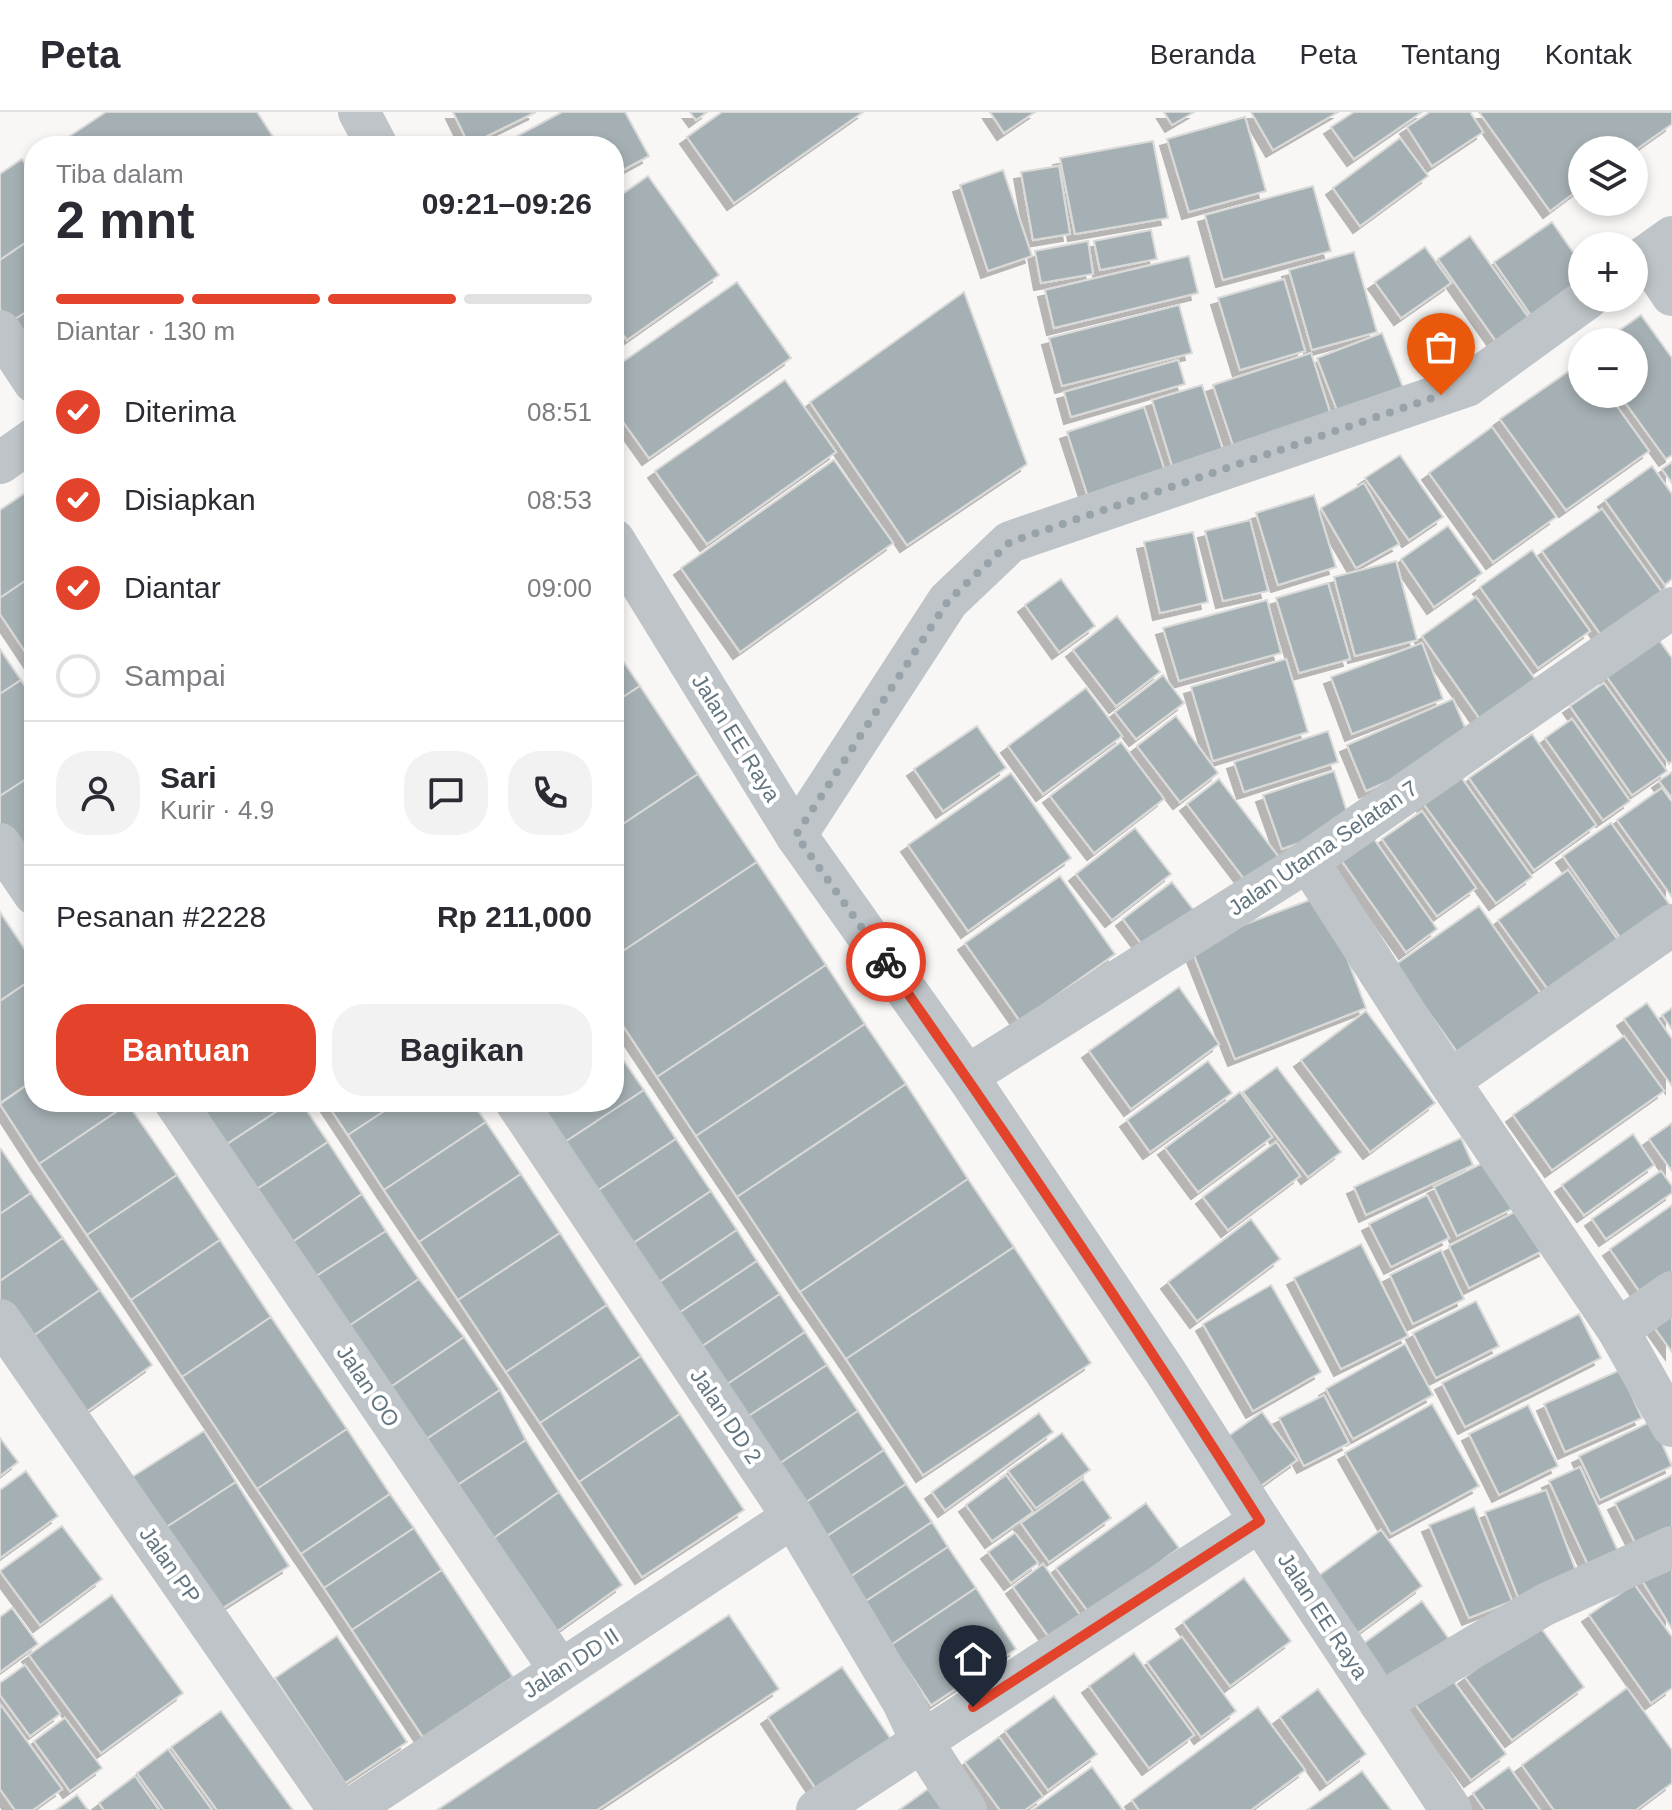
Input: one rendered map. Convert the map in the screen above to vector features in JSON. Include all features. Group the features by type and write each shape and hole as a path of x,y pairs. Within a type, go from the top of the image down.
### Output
{"street":[{"path":"359,112 372,136"},
{"path":"1651,252 1672,295"},
{"path":"796,835 948,601 1010,542 1467,386 1569,312"},
{"path":"0,331 24,367"},
{"path":"0,463 24,446"},
{"name":"Jalan EE Raya","path":"624,556 796,835 967,1076 1165,1371 1451,1810"},
{"name":"Jalan Utama Selatan 7","path":"967,1076 1308,861 1672,608"},
{"path":"0,844 24,879"},
{"path":"1308,861 1449,1081 1618,1330 1672,1426"},
{"path":"1449,1081 1672,925"},
{"name":"Jalan OO","path":"182,1112 560,1670"},
{"name":"Jalan DD 2","path":"523,1112 793,1517 903,1702 921,1740 966,1810"},
{"path":"1618,1330 1672,1292"},
{"name":"Jalan PP","path":"0,1320 339,1810"},
{"name":"Jalan DD II","path":"349,1810 793,1517"},
{"path":"817,1810 1260,1521"},
{"path":"1380,1703 1544,1605 1672,1547"}],"building":[{"path":"106,112 257,112 273,136 70,136"},
{"path":"453,112 536,112 487,136 465,136"},
{"path":"562,112 625,112 649,156 624,170 624,136 518,136"},
{"path":"690,112 707,112 696,120"},
{"path":"722,112 863,112 734,203 687,137"},
{"path":"990,112 1035,112 1004,133"},
{"path":"1164,112 1194,112 1172,125"},
{"path":"1251,112 1338,112 1273,150"},
{"path":"1354,112 1422,112 1354,159 1331,127"},
{"path":"1430,112 1470,112 1483,132 1432,166 1407,127"},
{"path":"1479,112 1672,112 1672,124 1648,141 1648,136 1568,136 1568,198 1550,211"},
{"path":"1245,117 1266,191 1189,212 1167,139"},
{"path":"1400,138 1428,176 1360,226 1333,188"},
{"path":"1153,141 1168,218 1075,234 1060,158"},
{"path":"22,159 24,162 24,244 0,260 0,174"},
{"path":"1059,166 1070,234 1033,240 1021,172"},
{"path":"1003,170 1032,256 988,271 960,185"},
{"path":"648,176 719,275 627,340 624,336 624,193"},
{"path":"1313,186 1331,251 1223,280 1205,215"},
{"path":"1552,222 1568,245 1568,297 1535,321 1494,262"},
{"path":"1151,230 1157,259 1100,270 1094,241"},
{"path":"1470,236 1536,328 1503,351 1438,259"},
{"path":"1088,241 1093,274 1041,283 1035,251"},
{"path":"24,244 24,313 9,323 0,309 0,260"},
{"path":"1425,247 1451,283 1401,318 1375,282"},
{"path":"1354,252 1377,332 1312,350 1289,270"},
{"path":"1189,256 1198,293 1054,328 1045,290"},
{"path":"1284,279 1305,351 1240,370 1218,298"},
{"path":"737,282 791,358 649,458 624,423 624,361"},
{"path":"964,292 1027,464 907,545 810,402"},
{"path":"1179,305 1192,353 1062,386 1049,338"},
{"path":"24,313 24,345 9,323"},
{"path":"1641,315 1672,358 1672,455 1666,459 1629,408 1648,408 1648,328 1623,328"},
{"path":"1382,333 1409,403 1344,428 1317,358"},
{"path":"1311,353 1336,431 1239,463 1213,385"},
{"path":"1178,360 1185,384 1071,417 1064,392"},
{"path":"1568,372 1568,408 1618,408 1649,451 1566,510 1500,419"},
{"path":"785,380 836,452 707,544 655,471"},
{"path":"1202,385 1228,466 1177,482 1152,400"},
{"path":"1144,407 1169,484 1092,509 1067,432"},
{"path":"1492,427 1556,517 1493,562 1429,473"},
{"path":"1400,455 1443,517 1409,540 1365,478"},
{"path":"834,460 893,543 740,652 681,568"},
{"path":"1672,462 1672,483 1662,469"},
{"path":"1652,466 1672,494 1672,579 1665,585 1605,500"},
{"path":"1364,483 1399,544 1356,568 1321,508"},
{"path":"24,494 24,582 0,598 0,510"},
{"path":"1314,495 1336,567 1278,585 1256,513"},
{"path":"1602,509 1669,602 1608,645 1542,551"},
{"path":"1250,520 1268,591 1223,601 1205,531"},
{"path":"1448,526 1482,573 1434,607 1401,559"},
{"path":"1193,532 1208,602 1160,613 1144,542"},
{"path":"1532,550 1590,631 1538,668 1480,587"},
{"path":"1396,561 1417,640 1355,656 1334,577"},
{"path":"1061,579 1095,626 1059,652 1025,605"},
{"path":"24,582 24,650 0,614 0,598"},
{"path":"1328,583 1350,659 1299,673 1276,598"},
{"path":"1476,597 1535,679 1480,719 1422,636"},
{"path":"1267,600 1281,653 1179,681 1163,628"},
{"path":"1117,616 1160,672 1116,706 1073,650"},
{"path":"1659,640 1672,658 1672,761 1669,764 1607,677"},
{"path":"1422,643 1443,699 1352,734 1331,677"},
{"path":"0,649 21,680 0,694"},
{"path":"1286,659 1308,732 1213,761 1191,687"},
{"path":"624,663 640,686 624,696"},
{"path":"1163,675 1184,703 1136,739 1115,712"},
{"path":"21,680 24,685 24,780 0,796 0,694"},
{"path":"1604,683 1667,771 1632,795 1570,706"},
{"path":"640,686 698,774 624,823 624,696"},
{"path":"1086,688 1122,736 1043,794 1008,746"},
{"path":"1453,699 1472,744 1366,791 1347,745"},
{"path":"1176,716 1218,773 1180,802 1137,746"},
{"path":"1572,719 1630,801 1603,820 1545,738"},
{"path":"977,726 1006,768 943,811 914,769"},
{"path":"1328,731 1338,762 1244,792 1234,762"},
{"path":"1532,734 1596,825 1534,870 1469,778"},
{"path":"1121,742 1164,799 1094,853 1050,796"},
{"path":"1334,771 1351,825 1282,849 1263,795"},
{"path":"1672,772 1672,798 1659,781"},
{"path":"1011,773 1071,858 968,931 908,845"},
{"path":"698,774 757,862 624,950 624,823"},
{"path":"1461,777 1532,877 1496,903 1423,803"},
{"path":"1219,779 1287,868 1255,893 1187,804"},
{"path":"24,780 24,852 14,859 0,838 0,796"},
{"path":"1662,788 1672,802 1672,897 1617,820"},
{"path":"1422,811 1476,888 1437,916 1382,839"},
{"path":"1611,823 1672,908 1624,943 1563,856"},
{"path":"1135,828 1171,874 1112,920 1076,874"},
{"path":"1369,832 1437,929 1406,952 1337,854"},
{"path":"757,862 826,965 657,1077 624,1027 624,950"},
{"path":"1568,870 1620,943 1550,992 1498,920"},
{"path":"1060,876 1115,954 1020,1021 965,943"},
{"path":"1172,882 1202,921 1152,958 1123,919"},
{"path":"1323,895 1366,1008 1235,1059 1190,945"},
{"path":"1479,906 1543,997 1460,1056 1395,965"},
{"path":"0,912 24,948 24,985 0,1001"},
{"path":"826,965 865,1024 696,1136 657,1077"},
{"path":"24,985 24,1087 0,1103 0,1001"},
{"path":"1179,987 1219,1044 1131,1109 1089,1051"},
{"path":"1647,1003 1672,1039 1672,1086 1624,1019"},
{"path":"1672,1008 1672,1029 1662,1015"},
{"path":"1366,1011 1435,1103 1370,1152 1301,1060"},
{"path":"865,1024 906,1084 737,1197 696,1136"},
{"path":"1624,1036 1664,1091 1552,1170 1513,1115"},
{"path":"624,1061 644,1090 624,1103"},
{"path":"1208,1061 1232,1093 1150,1152 1127,1120"},
{"path":"1277,1067 1341,1152 1308,1177 1243,1092"},
{"path":"906,1084 968,1179 800,1292 737,1197"},
{"path":"24,1087 24,1112 116,1112 39,1164 0,1104"},
{"path":"644,1090 676,1139 591,1195 559,1146 611,1112 624,1112 624,1103"},
{"path":"1240,1092 1272,1137 1198,1192 1165,1148"},
{"path":"116,1112 134,1112 177,1175 87,1235 39,1164"},
{"path":"193,1112 276,1112 215,1152"},
{"path":"276,1112 308,1112 328,1142 245,1197 215,1152"},
{"path":"333,1112 383,1112 348,1135"},
{"path":"383,1112 479,1112 486,1122 384,1190 348,1135"},
{"path":"540,1112 611,1112 559,1146"},
{"path":"486,1122 521,1174 419,1242 384,1190"},
{"path":"1672,1123 1672,1171 1649,1139"},
{"path":"1633,1134 1654,1165 1584,1215 1562,1185"},
{"path":"1461,1138 1473,1165 1366,1215 1354,1187"},
{"path":"676,1139 711,1191 626,1248 591,1195"},
{"path":"328,1142 362,1194 281,1250 245,1197"},
{"path":"1276,1142 1300,1176 1228,1230 1203,1197"},
{"path":"0,1150 31,1193 0,1214"},
{"path":"1491,1159 1514,1208 1457,1236 1434,1187"},
{"path":"1661,1171 1672,1186 1672,1193 1606,1239 1592,1219"},
{"path":"521,1174 560,1233 458,1300 419,1242"},
{"path":"177,1175 220,1240 131,1300 87,1235"},
{"path":"968,1179 1014,1247 846,1359 800,1292"},
{"path":"711,1191 737,1230 652,1287 626,1248"},
{"path":"31,1193 63,1238 0,1281 0,1214"},
{"path":"362,1194 386,1231 304,1284 281,1250"},
{"path":"1427,1195 1449,1238 1391,1267 1369,1224"},
{"path":"1672,1205 1672,1273 1642,1295 1610,1249"},
{"path":"1524,1207 1546,1249 1469,1288 1449,1246"},
{"path":"1251,1219 1280,1259 1197,1321 1168,1282"},
{"path":"737,1230 757,1261 673,1317 652,1287"},
{"path":"386,1231 419,1279 337,1334 304,1284"},
{"path":"560,1233 607,1305 506,1372 458,1300"},
{"path":"63,1238 100,1290 26,1341 0,1304 0,1281"},
{"path":"220,1240 271,1317 182,1377 131,1300"},
{"path":"1361,1244 1408,1336 1341,1369 1294,1278"},
{"path":"1014,1247 1091,1363 923,1475 846,1359"},
{"path":"1441,1250 1464,1299 1413,1324 1390,1275"},
{"path":"757,1261 780,1294 695,1351 673,1317"},
{"path":"419,1279 464,1337 379,1395 337,1334"},
{"path":"1271,1285 1321,1372 1253,1411 1203,1324"},
{"path":"100,1290 152,1365 79,1417 26,1341"},
{"path":"780,1294 805,1332 720,1389 695,1351"},
{"path":"1476,1301 1499,1346 1436,1378 1413,1333"},
{"path":"1672,1303 1672,1352 1649,1320"},
{"path":"607,1305 641,1356 540,1423 506,1372"},
{"path":"1579,1314 1601,1358 1465,1427 1442,1383"},
{"path":"271,1317 347,1429 257,1489 182,1377"},
{"path":"805,1332 827,1365 741,1421 720,1389"},
{"path":"464,1337 500,1390 416,1446 379,1395"},
{"path":"1405,1344 1433,1395 1353,1439 1326,1389"},
{"path":"641,1356 680,1414 579,1482 540,1423"},
{"path":"827,1365 858,1411 773,1468 741,1421"},
{"path":"1620,1370 1642,1418 1565,1452 1544,1404"},
{"path":"500,1390 526,1440 447,1492 416,1446"},
{"path":"1324,1395 1349,1443 1304,1466 1279,1418"},
{"path":"1432,1404 1479,1486 1391,1534 1345,1453"},
{"path":"1528,1405 1558,1466 1499,1495 1469,1434"},
{"path":"858,1411 884,1450 799,1507 773,1468"},
{"path":"1262,1412 1297,1460 1251,1493 1216,1445"},
{"path":"1039,1413 1053,1432 945,1510 932,1492"},
{"path":"680,1414 744,1510 642,1577 579,1482"},
{"path":"1652,1421 1672,1466 1600,1500 1579,1456"},
{"path":"347,1429 390,1494 301,1554 257,1489"},
{"path":"204,1431 236,1482 162,1530 129,1479"},
{"path":"1062,1433 1090,1470 1036,1508 1008,1471"},
{"path":"0,1438 18,1462 0,1476"},
{"path":"526,1440 559,1492 484,1545 447,1492"},
{"path":"884,1450 906,1484 821,1540 799,1507"},
{"path":"1580,1467 1621,1558 1591,1571 1549,1481"},
{"path":"26,1471 58,1516 0,1558 0,1490"},
{"path":"1006,1475 1033,1512 992,1541 966,1505"},
{"path":"1672,1475 1672,1533 1639,1550 1615,1503"},
{"path":"1083,1479 1111,1518 1049,1562 1021,1523"},
{"path":"236,1482 289,1566 215,1613 162,1530"},
{"path":"906,1484 932,1522 847,1579 821,1540"},
{"path":"1546,1490 1577,1574 1518,1597 1485,1512"},
{"path":"559,1492 622,1585 552,1635 484,1545"},
{"path":"390,1494 414,1528 324,1588 301,1554"},
{"path":"1146,1503 1179,1548 1090,1614 1056,1568"},
{"path":"1474,1507 1512,1601 1469,1618 1429,1525"},
{"path":"932,1522 948,1547 863,1603 847,1579"},
{"path":"62,1526 102,1579 40,1625 0,1571"},
{"path":"414,1528 442,1570 352,1630 324,1588"},
{"path":"1381,1530 1422,1586 1358,1633 1317,1577"},
{"path":"1015,1533 1038,1563 1011,1583 988,1552"},
{"path":"948,1547 976,1588 891,1645 863,1603"},
{"path":"1672,1561 1672,1629 1642,1580"},
{"path":"1043,1564 1080,1615 1049,1637 1013,1587"},
{"path":"442,1570 513,1677 423,1737 352,1630"},
{"path":"1244,1578 1291,1641 1230,1686 1183,1622"},
{"path":"1634,1584 1672,1637 1672,1688 1651,1703 1589,1615"},
{"path":"976,1588 1016,1649 931,1705 891,1645"},
{"path":"112,1595 183,1693 101,1753 29,1655"},
{"path":"1422,1601 1451,1642 1389,1686 1360,1646"},
{"path":"12,1608 38,1644 0,1672 0,1617"},
{"path":"729,1615 779,1689 597,1810 437,1810"},
{"path":"1538,1624 1584,1687 1512,1740 1465,1677"},
{"path":"337,1636 407,1742 345,1783 275,1678"},
{"path":"1182,1637 1236,1711 1201,1737 1147,1662"},
{"path":"1134,1653 1194,1735 1149,1768 1089,1686"},
{"path":"25,1665 60,1714 30,1736 0,1695 0,1683"},
{"path":"842,1667 901,1754 826,1804 768,1717"},
{"path":"1446,1671 1506,1754 1471,1780 1410,1697"},
{"path":"1627,1688 1672,1750 1672,1783 1636,1810 1554,1810 1522,1765"},
{"path":"1318,1689 1366,1754 1327,1783 1280,1717"},
{"path":"1054,1696 1097,1754 1048,1790 1005,1731"},
{"path":"0,1704 62,1789 33,1810 15,1810 0,1789"},
{"path":"1258,1707 1305,1770 1251,1810 1139,1810 1132,1800"},
{"path":"221,1711 293,1810 217,1810 171,1747"},
{"path":"65,1718 102,1768 70,1791 34,1741"},
{"path":"999,1737 1043,1797 1025,1810 1000,1810 965,1762"},
{"path":"168,1749 212,1810 164,1810 137,1773"},
{"path":"1092,1767 1123,1810 1032,1810"},
{"path":"1509,1767 1540,1810 1485,1810 1473,1793"},
{"path":"1362,1771 1391,1810 1307,1810"},
{"path":"135,1776 159,1810 104,1810 99,1803"},
{"path":"928,1789 943,1810 899,1810"},
{"path":"77,1795 88,1810 56,1810"}],"way so far":[{"path":"886,962 796,835 948,601 1010,542 1441,395"}],"route":[{"path":"886,962 967,1076 1165,1371 1260,1521 973,1707"}]}
